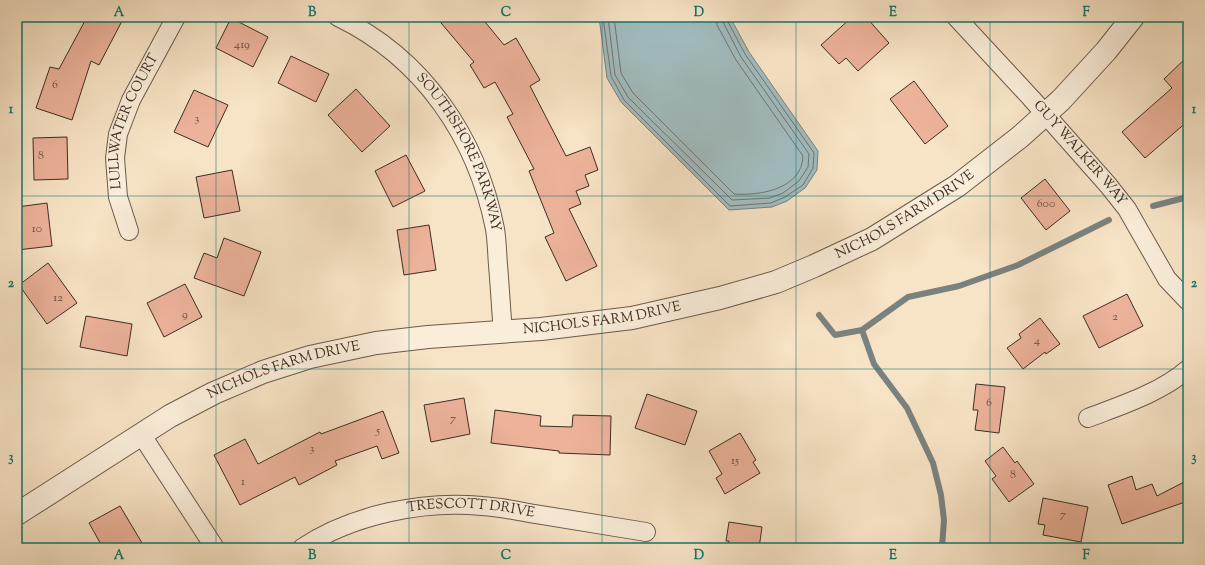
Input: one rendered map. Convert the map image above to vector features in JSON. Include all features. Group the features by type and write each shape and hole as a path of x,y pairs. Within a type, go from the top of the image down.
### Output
{"street":[{"name":"LULLWATER COURT","path":"129,231 118,197 115,158 118,134 131,100 176,17"},
{"name":"SOUTHSHORE PARKWAY","path":"338,17 356,26 385,46 414,71 437,97 459,129 476,164 488,197 495,231 503,332"},
{"name":"GUY WALKER WAY","path":"956,17 1089,162 1127,209 1167,278 1188,301"},
{"name":"NICHOLS FARM DRIVE","path":"17,514 170,416 214,393 263,372 310,358 376,343 428,337 541,329 632,318 720,298 776,282 801,272 872,239 950,190 1020,137 1061,100 1106,51 1133,17"},
{"path":"1088,418 1155,390 1179,377 1188,369"},
{"path":"142,434 215,548"},
{"name":"TRESCOTT DRIVE","path":"302,548 316,538 353,522 383,513 435,505 481,506 646,532"}],"water":[{"path":"599,17 730,17 749,52 818,151 817,170 805,188 787,201 772,207 729,210 621,102 607,78"}],"building":[{"path":"87,17 114,17 122,21 99,65 91,61 72,120 36,108 50,67 59,69"},
{"path":"436,17 481,17 504,45 516,38 540,80 530,86 566,156 590,147 598,170 585,175 589,186 576,191 581,204 569,209 597,266 566,281 545,237 554,233 529,171 534,169 507,117 513,114 495,82 484,88 470,65 474,62"},
{"path":"852,17 866,17 889,43 858,71 846,58 839,64 821,45"},
{"path":"231,18 268,37 253,67 216,48"},
{"path":"291,56 329,74 316,102 278,83"},
{"path":"1188,56 1188,121 1145,158 1122,132 1172,88 1164,79"},
{"path":"914,81 948,126 925,144 890,99"},
{"path":"356,89 390,126 362,152 328,115"},
{"path":"194,90 228,105 208,147 174,132"},
{"path":"67,137 68,179 34,180 33,138"},
{"path":"406,155 425,191 393,207 375,171"},
{"path":"232,170 240,211 204,218 196,177"},
{"path":"1045,179 1070,211 1046,230 1021,198"},
{"path":"47,203 52,246 17,250 17,207"},
{"path":"429,225 436,270 404,275 397,230"},
{"path":"224,238 261,252 244,296 194,278 204,253 217,258"},
{"path":"48,263 77,303 47,324 19,285"},
{"path":"185,284 202,317 164,337 147,303"},
{"path":"1127,294 1143,326 1099,348 1083,316"},
{"path":"86,316 132,324 127,356 80,347"},
{"path":"1040,318 1060,344 1046,354 1045,352 1023,369 1007,348 1021,338 1019,334"},
{"path":"976,384 1005,387 999,433 975,430 978,410 973,410"},
{"path":"647,394 697,411 685,445 635,428"},
{"path":"464,398 470,434 431,442 424,405"},
{"path":"495,410 541,416 540,426 572,427 573,415 611,416 610,455 559,453 559,451 491,443"},
{"path":"383,411 399,453 382,459 377,446 335,461 337,465 299,485 295,477 240,505 214,455 245,439 258,464 320,432 321,434"},
{"path":"740,433 756,460 753,462 760,473 725,494 716,478 722,474 709,451"},
{"path":"1003,447 1015,463 1017,461 1034,484 1009,502 992,479 996,476 985,461"},
{"path":"1132,476 1136,490 1152,484 1157,496 1188,480 1188,501 1122,524 1108,485"},
{"path":"1043,498 1088,507 1081,542 1043,535 1045,525 1038,524"},
{"path":"120,506 145,548 103,548 89,523"},
{"path":"729,522 762,527 759,548 728,548 729,541 726,541"}],"waterway":[{"path":"1153,206 1188,197"},
{"path":"862,330 908,297 959,286 1018,265 1109,220"},
{"path":"819,315 835,335 862,330 874,364 907,408 933,463 941,495 944,520 942,548"}]}
